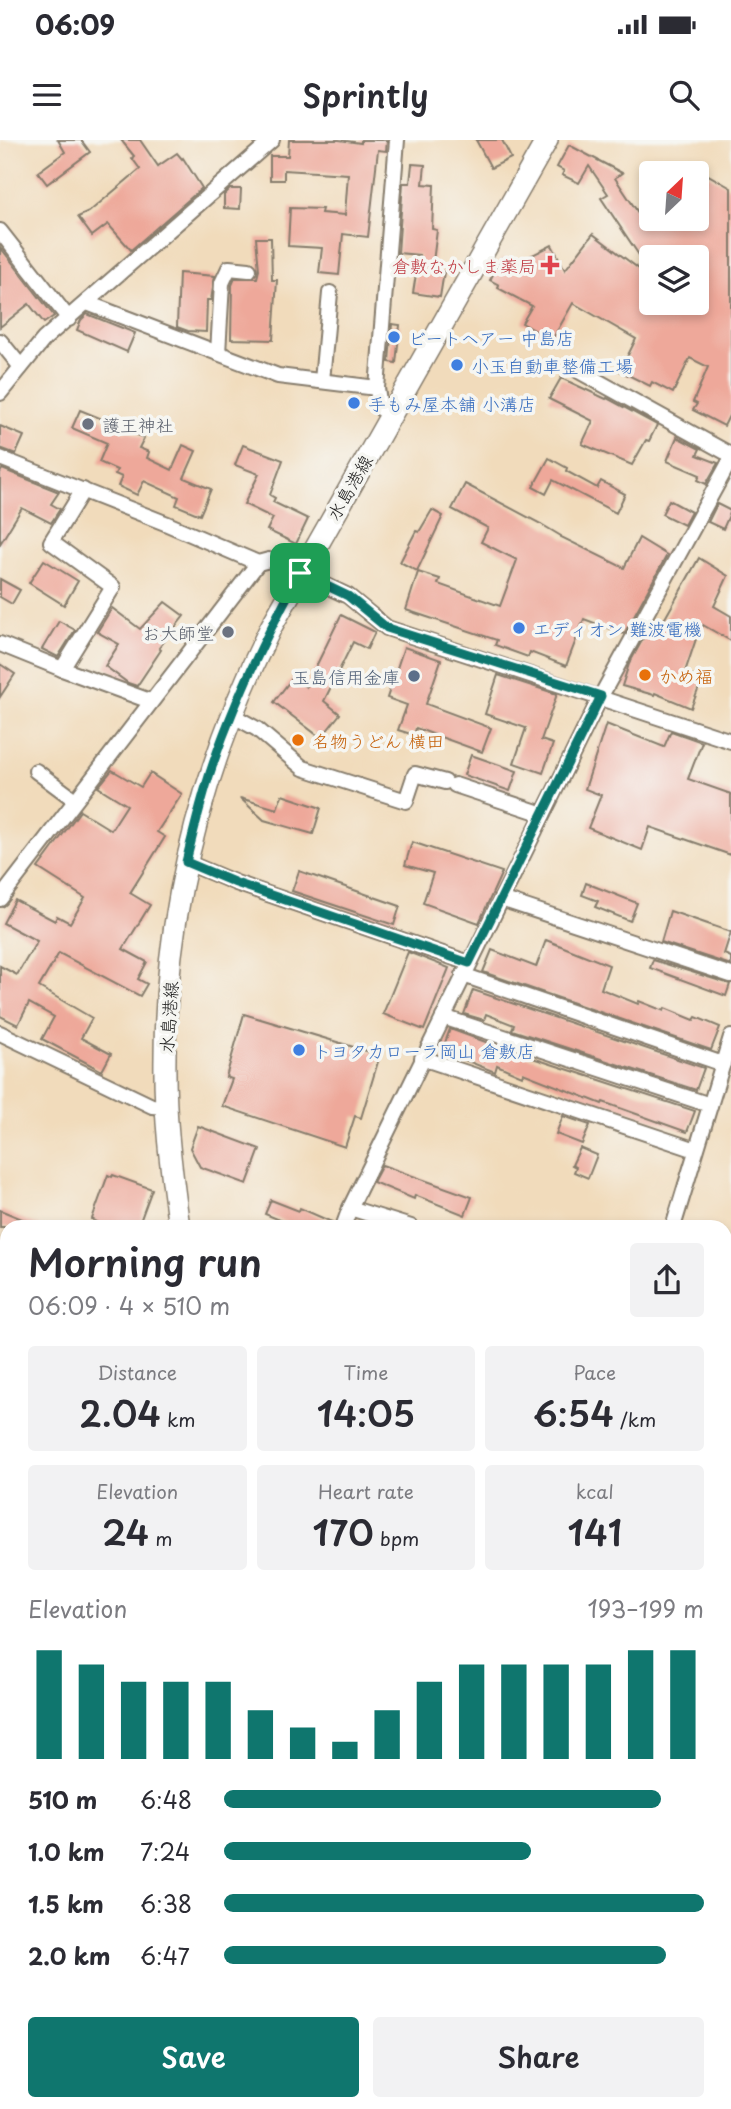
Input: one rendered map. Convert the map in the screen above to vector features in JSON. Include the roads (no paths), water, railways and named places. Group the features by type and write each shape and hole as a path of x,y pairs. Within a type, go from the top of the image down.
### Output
{"main road":[{"name":"水島港線","path":"177,1220 170,1168 164,1055 169,983 186,862 213,765 253,664 300,573 547,140"}],"street":[{"path":"0,393 44,339 272,140"},
{"path":"391,414 380,408 377,388 397,140"},
{"path":"0,231 69,319"},
{"path":"218,353 222,283 225,273 229,268 249,270"},
{"path":"322,381 330,293"},
{"path":"87,303 278,376 377,388"},
{"path":"0,341 22,367"},
{"path":"345,1220 601,696 731,457 579,371"},
{"path":"2,462 82,490 258,563"},
{"path":"62,669 113,587 51,542 82,490"},
{"path":"0,900 258,563 269,560 348,596 387,628 601,696 731,741"},
{"path":"0,643 150,701"},
{"path":"232,715 257,729 303,768 406,802 415,774 543,814"},
{"path":"36,771 75,800"},
{"path":"186,862 723,1064"},
{"path":"501,899 731,975"},
{"path":"443,1017 710,1105"},
{"path":"0,1033 152,1106 166,1107"},
{"path":"675,1220 731,1037"},
{"path":"422,1058 696,1150"},
{"path":"349,1208 388,1220"}],"place":[{"name":"倉敷なかしま薬局","path":"550,265"},
{"name":"ビートヘアー 中島店","path":"394,337"},
{"name":"小玉自動車整備工場","path":"457,365"},
{"name":"手もみ屋本舗 小溝店","path":"354,403"},
{"name":"護王神社","path":"88,424"},
{"name":"エディオン 難波電機","path":"519,628"},
{"name":"お大師堂","path":"228,632"},
{"name":"かめ福","path":"645,675"},
{"name":"玉島信用金庫","path":"414,676"},
{"name":"名物うどん 横田","path":"298,740"},
{"name":"トヨタカローラ岡山 倉敷店","path":"299,1050"}]}
